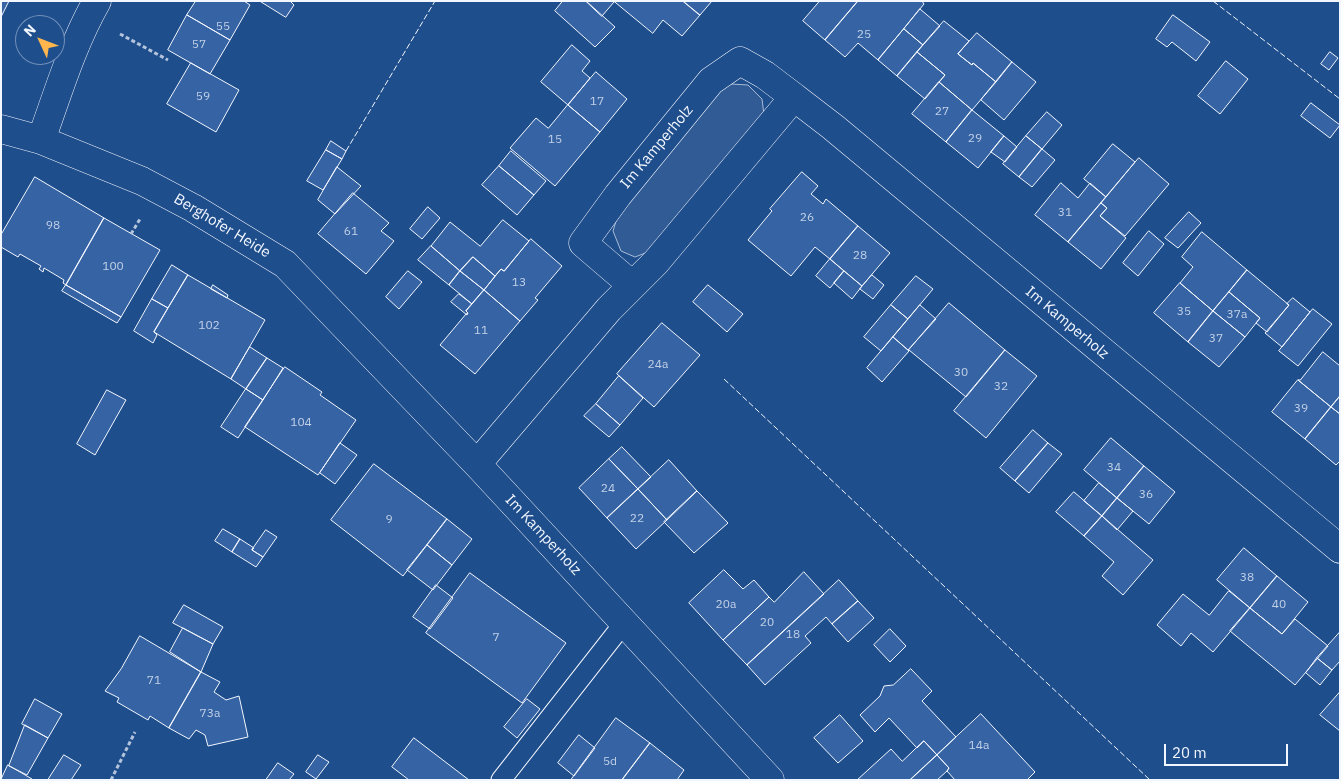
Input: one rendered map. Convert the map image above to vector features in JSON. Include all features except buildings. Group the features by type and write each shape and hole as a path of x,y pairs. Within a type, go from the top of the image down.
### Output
{"street":[{"path":"41,140 71,55 97,1"},
{"name":"Im Kamperholz","path":"632,285 583,243 618,195 711,81 740,61 765,75 833,127 1340,549"},
{"path":"477,464 609,309 656,262 794,98"},
{"name":"Berghofer Heide","path":"1,129 41,140 142,181 193,208 285,264 477,464"},
{"name":"Im Kamperholz","path":"477,464 770,780"}],"lane":[{"path":"501,780 624,623"}],"path":[{"path":"114,31 168,60"},
{"path":"111,780 135,732"}],"shaded area":[{"path":"731,84 748,85 762,99 764,115 648,252 635,257 621,251 613,231 620,208 713,95"}],"fence":[{"path":"346,151 435,1"},
{"path":"1213,1 1340,99"},
{"path":"724,379 1150,780"}]}
